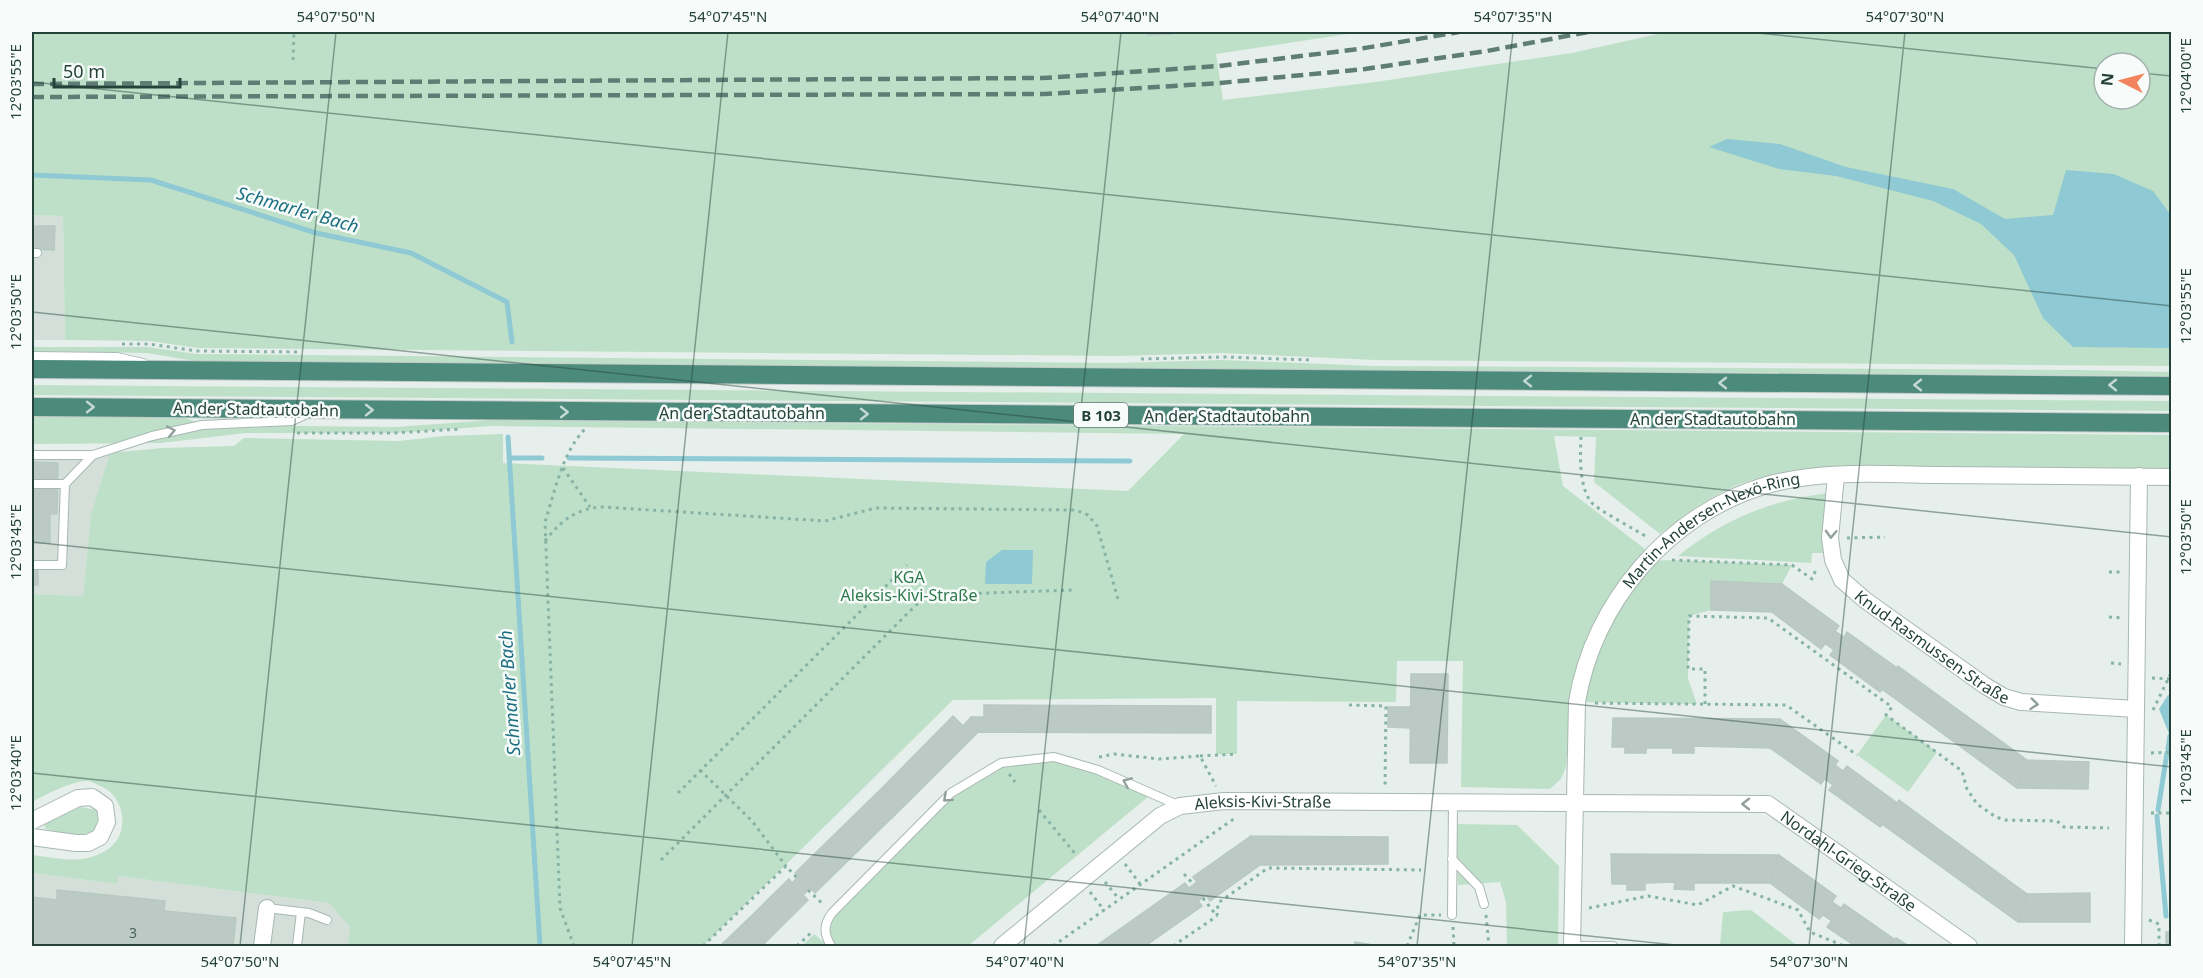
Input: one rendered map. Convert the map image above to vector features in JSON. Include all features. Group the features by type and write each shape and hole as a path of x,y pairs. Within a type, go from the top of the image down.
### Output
{"highway":[{"path":"32,369 2172,386"},
{"name":"An der Stadtautobahn","path":"32,407 2172,423"}],"street":[{"name":"Martin-Andersen-Nexö-Ring","path":"1572,946 1576,702 1587,657 1610,609 1622,591 1660,547 1697,518 1732,499 1767,485 1836,476 2172,477"},
{"name":"Knud-Rasmussen-Straße","path":"1836,476 1830,538 1833,560 1842,580 1865,600 2004,697 2040,705 2144,712"},
{"path":"2133,946 2144,712 2139,476"},
{"path":"32,821 78,798 92,797 105,806 107,822 100,837 88,843 32,837"},
{"name":"Aleksis-Kivi-Straße","path":"1002,946 1160,816 1180,806 1224,801 1574,803"},
{"name":"Nordahl-Grieg-Straße","path":"1574,803 1768,804 1969,946"},
{"path":"262,946 267,909"}],"lane":[{"path":"32,357 117,357 173,370"},
{"path":"32,454 93,454 202,424 292,421 318,410"},
{"path":"32,565 62,565 65,484 93,454"},
{"path":"32,484 65,484"},
{"path":"831,946 824,928 832,913 951,793 1001,763 1054,757 1098,770 1180,806"},
{"path":"1452,915 1453,802"},
{"path":"1452,859 1479,887 1484,904"},
{"path":"267,909 301,912 327,920"},
{"path":"297,946 301,912"},
{"path":"1572,946 1613,946"}],"path":[{"path":"293,60 294,32"},
{"path":"574,946 560,908 545,522 562,468 576,439 587,427 576,427"},
{"path":"290,433 394,433 462,429"},
{"path":"1572,436 1589,437"},
{"path":"1581,437 1580,451 1584,485 1591,502 1660,547 1672,560 1792,565 1812,579 1818,566 1833,560"},
{"path":"562,468 590,507"},
{"path":"545,541 559,523 590,507 825,521 876,508 1076,510 1088,515 1097,526 1118,599"},
{"path":"1830,538 1885,537"},
{"path":"678,793 907,565"},
{"path":"2109,572 2124,572"},
{"path":"662,860 926,595 1075,590"},
{"path":"1705,704 1705,669 1688,669 1689,616 1768,618 1892,707 1886,715 1962,771 1967,789 1977,804 1996,817 2005,820 2057,821 2064,827 2109,828"},
{"path":"2109,617 2124,618"},
{"path":"2111,663 2123,664"},
{"path":"2144,712 2170,679 2172,671"},
{"path":"2147,678 2170,679"},
{"path":"1595,703 1786,705 1857,755"},
{"path":"1349,705 1386,706 1385,792"},
{"path":"2160,752 2172,752"},
{"path":"1077,763 1114,754 1159,759 1237,754"},
{"path":"1200,756 1218,790"},
{"path":"700,770 752,821 797,878"},
{"path":"1039,810 1077,856"},
{"path":"2151,813 2172,813"},
{"path":"1053,946 1241,814"},
{"path":"1116,852 1140,884"},
{"path":"703,946 786,866"},
{"path":"1096,868 1119,899"},
{"path":"1217,916 1218,903 1268,868 1421,870"},
{"path":"1185,874 1194,885"},
{"path":"1588,908 1648,896 1698,905 1733,886 1798,910 1810,932 1844,946"},
{"path":"808,890 832,913"},
{"path":"1203,897 1217,916"},
{"path":"1484,904 1489,946"},
{"path":"1407,946 1420,915 1452,915 1453,946"},
{"path":"1173,946 1217,916"},
{"path":"2146,918 2159,924 2159,946 2166,946"},
{"path":"797,946 813,931 824,928"}],"shaded area":[{"path":"32,215 63,216 65,340 32,340"},
{"path":"112,449 91,514 83,596 32,594 32,455 93,455"},
{"path":"32,873 116,884 118,876 329,903 351,927 348,946 32,946"}],"green space":[{"path":"32,32 1361,32 1216,54 1223,100 1375,82 1572,53 1667,32 2171,32 2171,366 1375,360 1223,353 1117,356 198,348 149,341 65,340 63,216 32,215"},
{"path":"32,347 148,347 196,354 1116,363 1223,360 1375,366 2080,370 2171,372 2172,376 195,361 147,353 32,351"},
{"path":"32,385 2171,401 2172,411 32,395"},
{"name":"KGA Aleksis-Kivi-Straße","path":"32,416 184,417 202,425 395,427 493,420 2171,435 2171,469 1837,468 1796,471 1756,479 1721,492 1660,534 1594,482 1596,437 1554,436 1563,486 1645,549 1606,603 1571,701 1566,767 1561,779 1550,789 1461,787 1463,661 1397,661 1396,702 1237,701 1237,754 1216,754 1216,698 953,700 703,946 348,946 350,927 329,903 118,876 117,884 32,873 32,855 69,860 84,859 106,851 121,833 122,816 117,801 107,790 90,782 81,781 32,802 32,594 83,596 91,514 110,453 162,448 234,446 244,438 399,441 444,436 503,434 503,463 1128,491 1184,434 492,426 394,433 246,433 161,443 32,444"},
{"path":"1830,493 1825,553 1812,553 1811,563 1678,556 1713,532 1749,513 1788,500"},
{"path":"1646,561 1792,565 1782,584 1711,582 1711,610 1689,616 1688,679 1697,704 1577,702 1580,679"},
{"path":"1886,715 1937,752 1908,792 1857,755"},
{"path":"1030,758 1077,763 1149,796 968,946 831,946 826,921 951,793 1001,763"},
{"path":"80,807 98,810 99,821 91,832 73,834 46,829 44,825 47,822"},
{"path":"1456,824 1517,825 1559,866 1558,946 1507,946 1506,902 1500,882 1458,885"},
{"path":"1751,910 1798,946 1720,946 1723,912"},
{"path":"814,934 828,946 802,946"}],"water":[{"path":"1727,139 1780,144 1846,167 1953,189 2005,219 2053,215 2066,170 2114,174 2153,191 2171,215 2171,348 2073,347 2043,318 2014,255 1981,224 1933,201 1836,176 1779,169 1709,147"},
{"path":"1002,550 1033,550 1032,584 985,584 986,562"},
{"path":"2168,695 2172,696 2170,736 2159,709"}],"building":[{"path":"1148,32 1172,32 1172,34 1148,35"},
{"path":"32,226 55,226 54,250 32,249"},
{"path":"32,462 58,463 57,514 32,514"},
{"path":"32,514 50,514 50,543 32,543"},
{"path":"32,571 38,571 38,585 32,585"},
{"path":"1711,581 1782,584 1772,612 1711,610"},
{"path":"1782,584 1839,626 1821,649 1772,612"},
{"path":"1835,631 1844,637 1847,632 1897,668 1880,692 1830,655 1834,650 1826,644"},
{"path":"1898,666 2027,760 2017,788 1882,689"},
{"path":"1411,674 1448,674 1447,763 1410,763"},
{"path":"984,705 1211,706 1211,733 978,732 971,717 984,717"},
{"path":"1388,707 1411,707 1410,728 1388,727"},
{"path":"953,716 963,726 971,717 978,732 904,806 884,786"},
{"path":"1613,718 1780,719 1770,748 1694,746 1694,753 1673,753 1673,748 1646,748 1646,753 1625,753 1625,747 1612,747"},
{"path":"1780,719 1838,761 1821,784 1770,748"},
{"path":"2027,760 2089,762 2088,789 2017,788"},
{"path":"1835,765 1843,771 1847,766 1897,803 1880,827 1829,790 1833,785 1825,779"},
{"path":"884,786 904,806 815,893 795,873"},
{"path":"1899,800 2027,894 2018,922 1882,824"},
{"path":"1251,836 1388,837 1388,864 1260,865"},
{"path":"1251,836 1260,865 1210,901 1206,895 1198,901 1189,888 1197,882 1193,877"},
{"path":"1611,854 1779,855 1770,883 1694,883 1694,890 1674,889 1675,882 1645,883 1645,890 1627,890 1627,884 1612,884"},
{"path":"1779,855 1836,896 1832,902 1841,908 1832,921 1823,915 1819,919 1770,883"},
{"path":"799,876 810,888 803,895 808,900 765,943 745,922 789,879 792,883"},
{"path":"1185,883 1202,906 1145,946 1096,946"},
{"path":"57,890 165,901 164,911 236,918 233,946 32,946 32,897 57,900"},
{"path":"2090,893 2090,922 2018,922 2027,894"},
{"path":"1844,904 1894,939 1889,946 1855,946 1827,927"},
{"path":"745,922 765,943 761,946 720,946"},
{"path":"2166,932 2172,932 2172,946 2166,946"},
{"path":"1896,938 1909,946 1889,946"},
{"path":"1355,942 1379,946 1354,946"}],"waterway":[{"name":"Schmarler Bach","path":"32,175 151,180 316,233 411,253 507,302 512,342"},
{"name":"Schmarler Bach","path":"508,437 540,946"},
{"path":"509,458 542,458"},
{"path":"569,458 1130,461"},
{"path":"2168,749 2170,736"},
{"path":"2158,810 2167,753"},
{"path":"2157,816 2166,916"}],"railway":[{"path":"32,84 1043,78 1219,66 1359,49 1459,32"},
{"path":"32,97 1045,94 1220,83 1365,69 1487,51 1588,32"}]}
